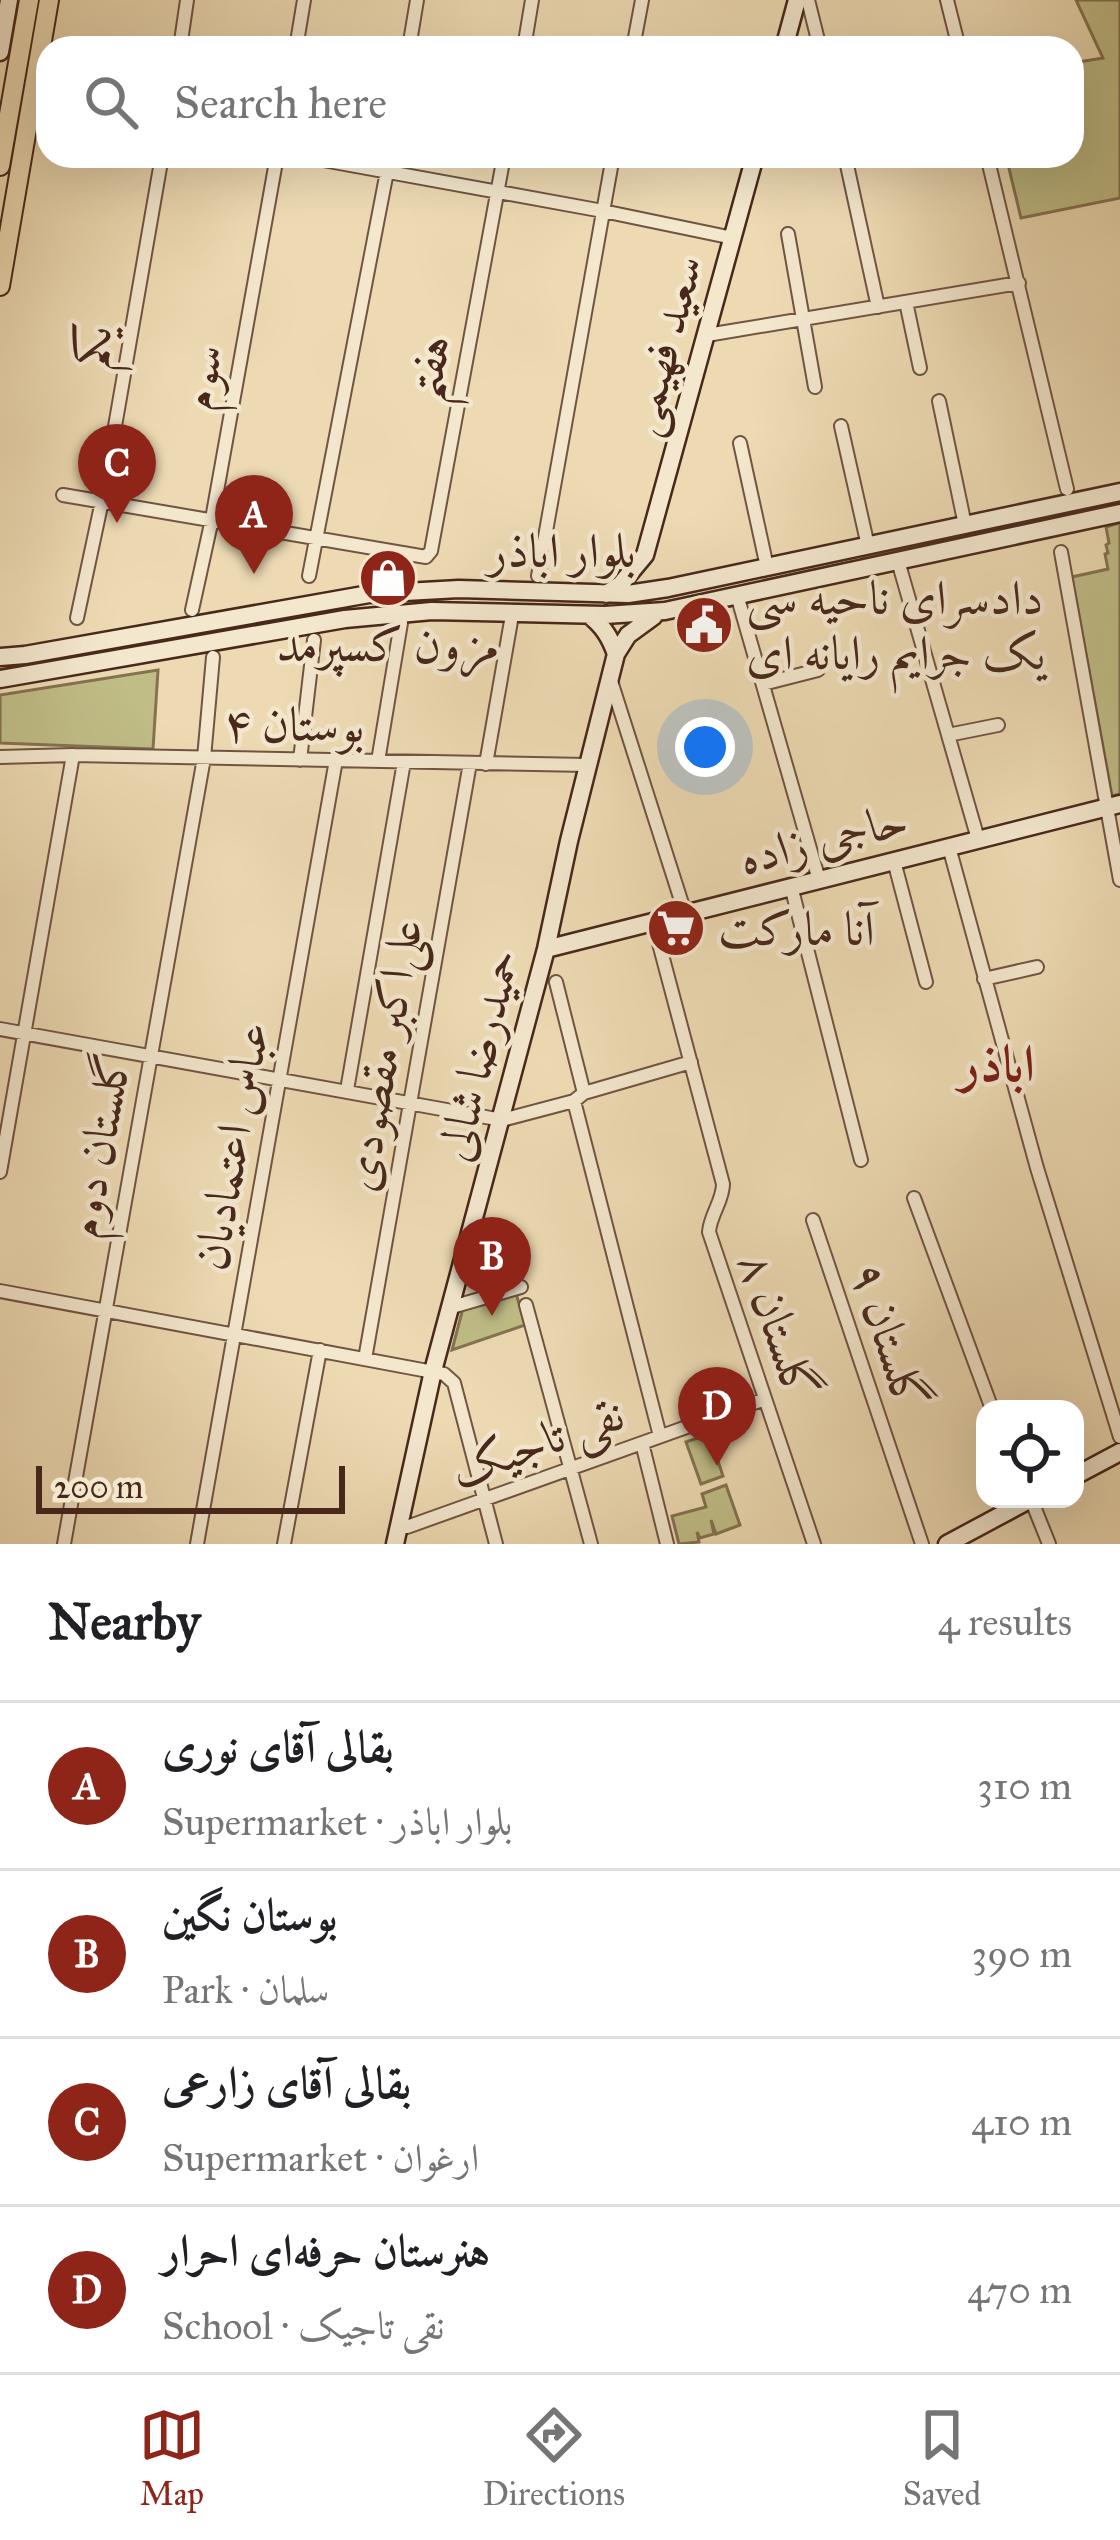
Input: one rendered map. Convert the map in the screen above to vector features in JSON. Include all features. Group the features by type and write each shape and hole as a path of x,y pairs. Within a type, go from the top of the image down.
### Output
{"main road":[{"path":"0,52 9,0"},
{"path":"0,166 29,0"},
{"path":"46,36 50,0"},
{"path":"787,36 797,0"},
{"path":"0,286 36,122"},
{"name":"سعید فهیمی","path":"645,555 752,168"},
{"name":"بلوار اباذر","path":"0,657 409,590 628,594 1120,492"},
{"name":"بلوار اباذر","path":"0,680 395,613 630,615 665,610 1120,513"},
{"path":"605,594 620,585 645,555 668,588"},
{"path":"616,654 628,635 665,610"},
{"path":"589,615 602,625 616,654"},
{"name":"حمیدرضا شالی","path":"401,1532 434,1371 502,1120 616,654"},
{"name":"حاجی زاده","path":"545,949 1114,806"},
{"path":"1084,1471 1120,1452"},
{"path":"947,1544 1014,1508"}],"street":[{"path":"182,36 188,0"},
{"path":"298,36 304,0"},
{"path":"411,36 418,0"},
{"path":"526,36 532,0"},
{"path":"635,36 642,0"},
{"path":"808,0 817,36"},
{"path":"947,0 956,36"},
{"name":"یکم","path":"77,618 160,168"},
{"name":"سوم","path":"192,610 275,168"},
{"path":"371,168 733,238"},
{"path":"310,577 388,168"},
{"name":"هفتم","path":"317,539 426,557 431,550 502,168"},
{"path":"538,576 612,168"},
{"path":"848,168 878,307"},
{"path":"990,168 1067,489"},
{"path":"788,234 814,387"},
{"path":"707,335 1018,283"},
{"path":"906,302 920,368"},
{"path":"939,401 965,525"},
{"path":"841,426 868,546"},
{"path":"740,443 767,568"},
{"path":"63,495 317,539"},
{"path":"1061,552 1114,806 1120,880"},
{"path":"898,561 978,839"},
{"path":"737,595 819,880"},
{"path":"486,764 511,621"},
{"path":"378,761 401,623"},
{"path":"300,760 314,640"},
{"name":"گلستان دوم","path":"64,1544 204,758 213,657"},
{"path":"763,684 818,670"},
{"path":"610,677 685,913"},
{"path":"948,735 998,724"},
{"path":"0,1172 73,755"},
{"name":"بوستان ۴","path":"0,757 587,766"},
{"name":"عباس اعتمادیان","path":"197,1544 336,760"},
{"path":"347,1090 404,762"},
{"name":"علی‌اکبر مقصودی","path":"365,1359 470,763"},
{"path":"949,847 1037,1168 1120,1437"},
{"path":"894,860 926,982"},
{"path":"791,886 861,1160"},
{"name":"گلستان ٨","path":"653,921 723,1184 709,1232 814,1544"},
{"path":"984,979 1037,967"},
{"path":"556,982 660,1436"},
{"path":"0,1029 502,1120 691,1062"},
{"path":"914,1198 989,1400"},
{"name":"گلستان ۹","path":"813,1220 922,1544"},
{"path":"452,1307 521,1287"},
{"path":"0,1292 444,1374 454,1383 496,1544"},
{"path":"526,1305 591,1544"},
{"path":"284,1544 320,1350"},
{"name":"نقی تاجیک","path":"401,1532 765,1399"},
{"path":"642,1443 667,1544"},
{"path":"1035,1508 1049,1544"},
{"path":"401,1532 412,1544"}],"shaded area":[{"path":"1076,0 1120,0 1120,198 1021,218 1009,168 1084,168 1084,61 1103,58"},
{"path":"1120,523 1120,794 1112,796 1072,577 1108,569 1106,527"},
{"path":"158,670 153,749 0,743 0,695"},
{"path":"516,1293 525,1325 452,1350 463,1308"},
{"path":"709,1434 723,1476 701,1484 686,1442"},
{"path":"726,1485 740,1525 716,1534 711,1520 714,1534 700,1538 697,1532 699,1542 679,1544 672,1516 706,1507 702,1494"}],"place":[{"name":"بقالی آقای زارعی","path":"117,523"},
{"name":"بقالی آقای نوری","path":"254,574"},
{"name":"مزون کسپرمد","path":"388,578"},
{"name":"دادسرای ناحیه سی یک جرایم رایانه ای","path":"704,625"},
{"name":"آنا مارکت","path":"676,928"},
{"name":"بوستان نگین","path":"492,1316"},
{"name":"هنرستان حرفه‌ای احرار","path":"717,1466"}],"district":[{"name":"اباذر","path":"997,1064"}]}
